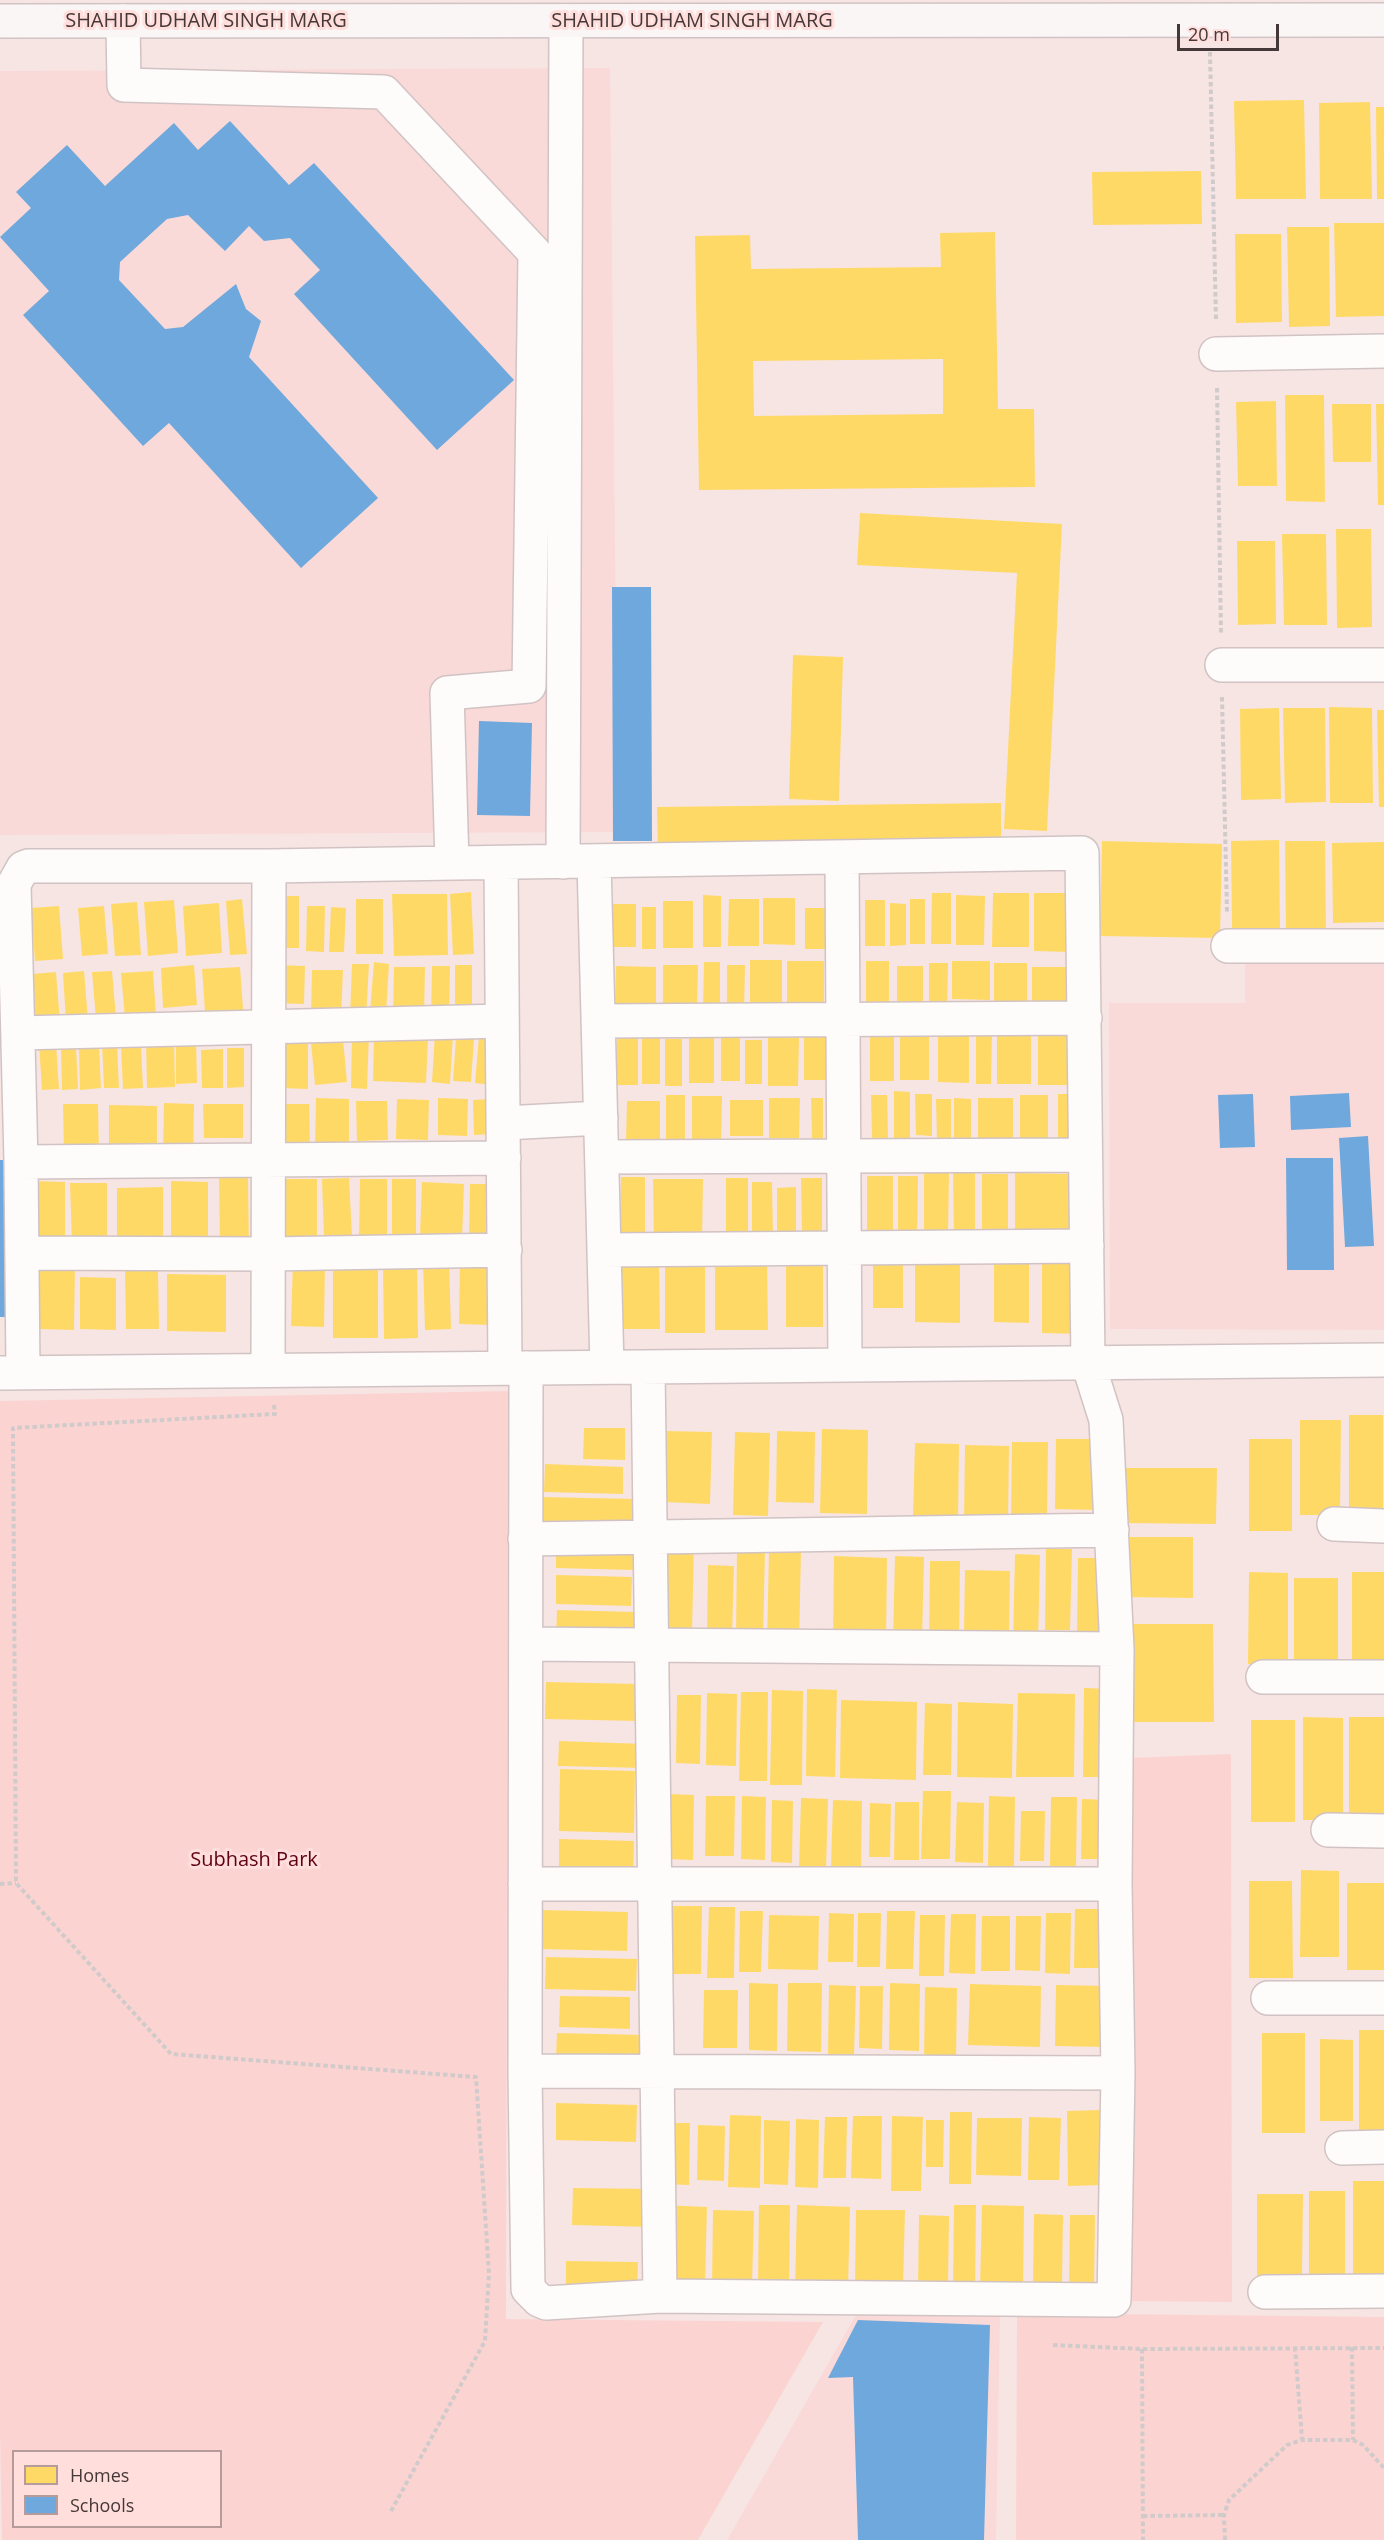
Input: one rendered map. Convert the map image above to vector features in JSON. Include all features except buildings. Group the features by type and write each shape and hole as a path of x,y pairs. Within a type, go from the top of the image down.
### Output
{"street":[{"name":"SHAHID UDHAM SINGH MARG","path":"0,21 123,21 258,10 313,10 566,21 1384,20"},
{"path":"123,21 124,85 384,92 535,253 529,686 447,693 452,863"},
{"path":"566,21 579,862 598,1021 607,1367"},
{"path":"1216,354 1384,351"},
{"path":"1222,664 1384,665"},
{"path":"501,863 505,1250 515,1368 525,1539 525,2071 528,2289 539,2300 546,2303 660,2296 1114,2300 1118,2073 1115,1884 1117,1649 1106,1420 1088,1363 1082,854 269,866 28,866 23,868 14,884 22,1253 11,1373 268,1370 515,1368 607,1367 648,1367 1088,1363 1384,1360"},
{"path":"842,858 845,1365"},
{"path":"268,1370 269,866"},
{"path":"1228,946 1384,946"},
{"path":"598,1021 1084,1018"},
{"path":"19,1033 502,1021"},
{"path":"504,1123 601,1118"},
{"path":"602,1157 1085,1155"},
{"path":"21,1162 504,1158"},
{"path":"604,1250 1086,1246"},
{"path":"22,1253 268,1254 505,1250"},
{"path":"648,1367 660,2296"},
{"path":"1334,1524 1384,1526"},
{"path":"525,1539 650,1535 1112,1530"},
{"path":"526,1644 652,1647 1117,1649"},
{"path":"1263,1677 1384,1677"},
{"path":"1329,1830 1384,1831"},
{"path":"525,1884 654,1882 1115,1884"},
{"path":"1269,1998 1384,1998"},
{"path":"525,2071 1118,2073"},
{"path":"1342,2148 1384,2147"},
{"path":"1265,2292 1384,2291"}],"path":[{"path":"1210,21 1228,946"},
{"path":"275,1414 13,1428 16,1883 171,2054 476,2077 489,2274 485,2341 391,2511"},
{"path":"0,1884 16,1883"},
{"path":"1053,2344 1142,2349 1384,2348"},
{"path":"1352,2347 1353,2440"},
{"path":"1295,2348 1302,2440"},
{"path":"1142,2349 1143,2540"},
{"path":"1225,2540 1224,2516 1228,2500 1287,2445 1302,2440 1353,2440 1363,2445 1384,2468"},
{"path":"1143,2516 1224,2516"}],"shaded area":[{"path":"610,68 618,832 0,835 0,71"},
{"path":"1245,963 1384,963 1384,1330 1110,1329 1109,1003 1245,1003"},
{"path":"857,2313 1000,2315 996,2540 727,2540"}],"green space":[{"name":"Subhash Park","path":"508,1391 506,2319 823,2322 698,2540 2,2540 0,2432 0,1401"},
{"path":"1231,1754 1232,2302 1122,2301 1104,1759"},
{"path":"1017,2313 1384,2317 1384,2540 1016,2540"}]}
